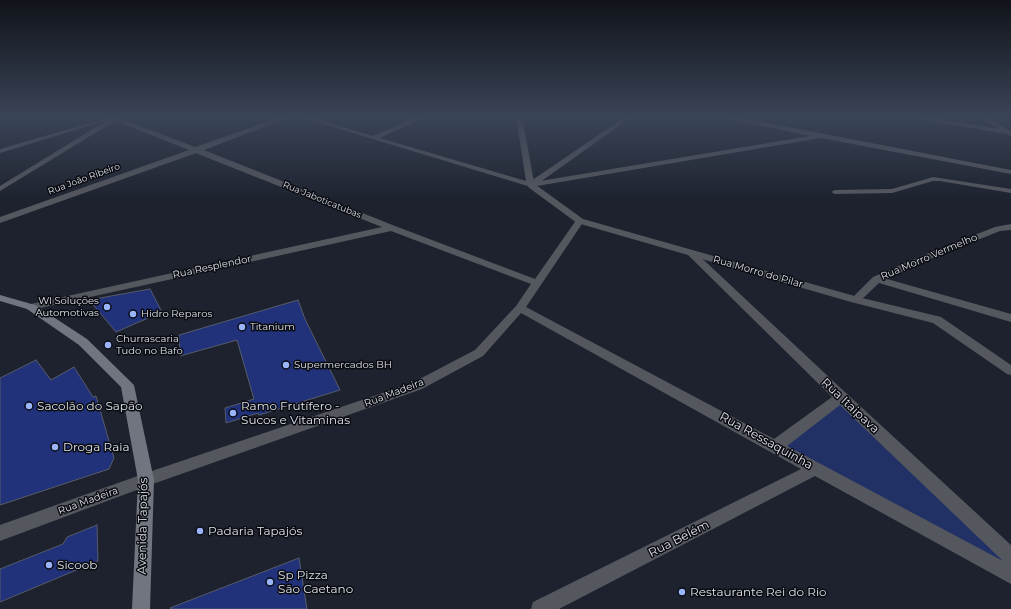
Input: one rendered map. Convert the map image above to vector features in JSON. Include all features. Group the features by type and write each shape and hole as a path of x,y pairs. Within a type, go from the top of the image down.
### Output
{"main road":[{"name":"Avenida Tapajós","path":"0,298 31,306 83,342 127,385 146,480 141,609"}],"street":[{"path":"0,151 22,144"},
{"path":"0,189 70,144"},
{"name":"Rua Jaboticatubas","path":"182,144 392,228 537,282"},
{"name":"Rua João Ribeiro","path":"0,220 211,144"},
{"path":"395,144 531,186 580,221"},
{"path":"524,144 531,186"},
{"path":"531,186 590,144"},
{"path":"531,186 772,144"},
{"path":"865,144 1011,172"},
{"path":"835,192 892,191 933,179 1011,190"},
{"name":"Rua Morro do Pilar","path":"580,221 855,300 937,320 1011,371"},
{"name":"Rua Madeira","path":"0,533 146,480 417,386 478,353 520,308 580,221"},
{"name":"Rua Morro Vermelho","path":"855,300 877,279 998,228 1011,227"},
{"name":"Rua Resplendor","path":"31,306 392,228"},
{"name":"Rua Itaipava","path":"690,252 1011,557"},
{"path":"877,279 1011,318"},
{"name":"Rua Ressaquinha","path":"520,308 817,468 1011,575"},
{"path":"776,446 841,397"},
{"name":"Rua Belém","path":"540,609 817,468"}],"shaded area":[{"path":"841,403 1011,562 1011,572 782,447"}],"building":[{"path":"150,289 162,312 116,332 89,300"},
{"name":"Supermercados BH","path":"298,300 305,319 340,390 259,415 258,413 226,423 225,408 254,399 237,340 180,356 179,335"},
{"name":"Droga Raia","path":"36,360 51,380 74,367 93,397 96,396 114,458 109,469 0,505 0,378"},
{"name":"Sicoob","path":"97,525 98,561 0,602 0,569 63,544 67,537"},
{"name":"Sp Pizza São Caetano","path":"299,558 307,609 170,608"}],"place":[{"name":"Wl Soluções Automotivas","path":"107,307"},
{"name":"Hidro Reparos","path":"133,314"},
{"name":"Titanium","path":"242,327"},
{"name":"Churrascaria Tudo no Bafo","path":"108,345"},
{"name":"Supermercados BH","path":"286,365"},
{"name":"Sacolão do Sapão","path":"29,406"},
{"name":"Ramo Frutífero - Sucos e Vitaminas","path":"233,413"},
{"name":"Droga Raia","path":"55,447"},
{"name":"Padaria Tapajós","path":"200,531"},
{"name":"Sicoob","path":"49,565"},
{"name":"Sp Pizza São Caetano","path":"270,582"},
{"name":"Restaurante Rei do Rio","path":"682,592"}]}
